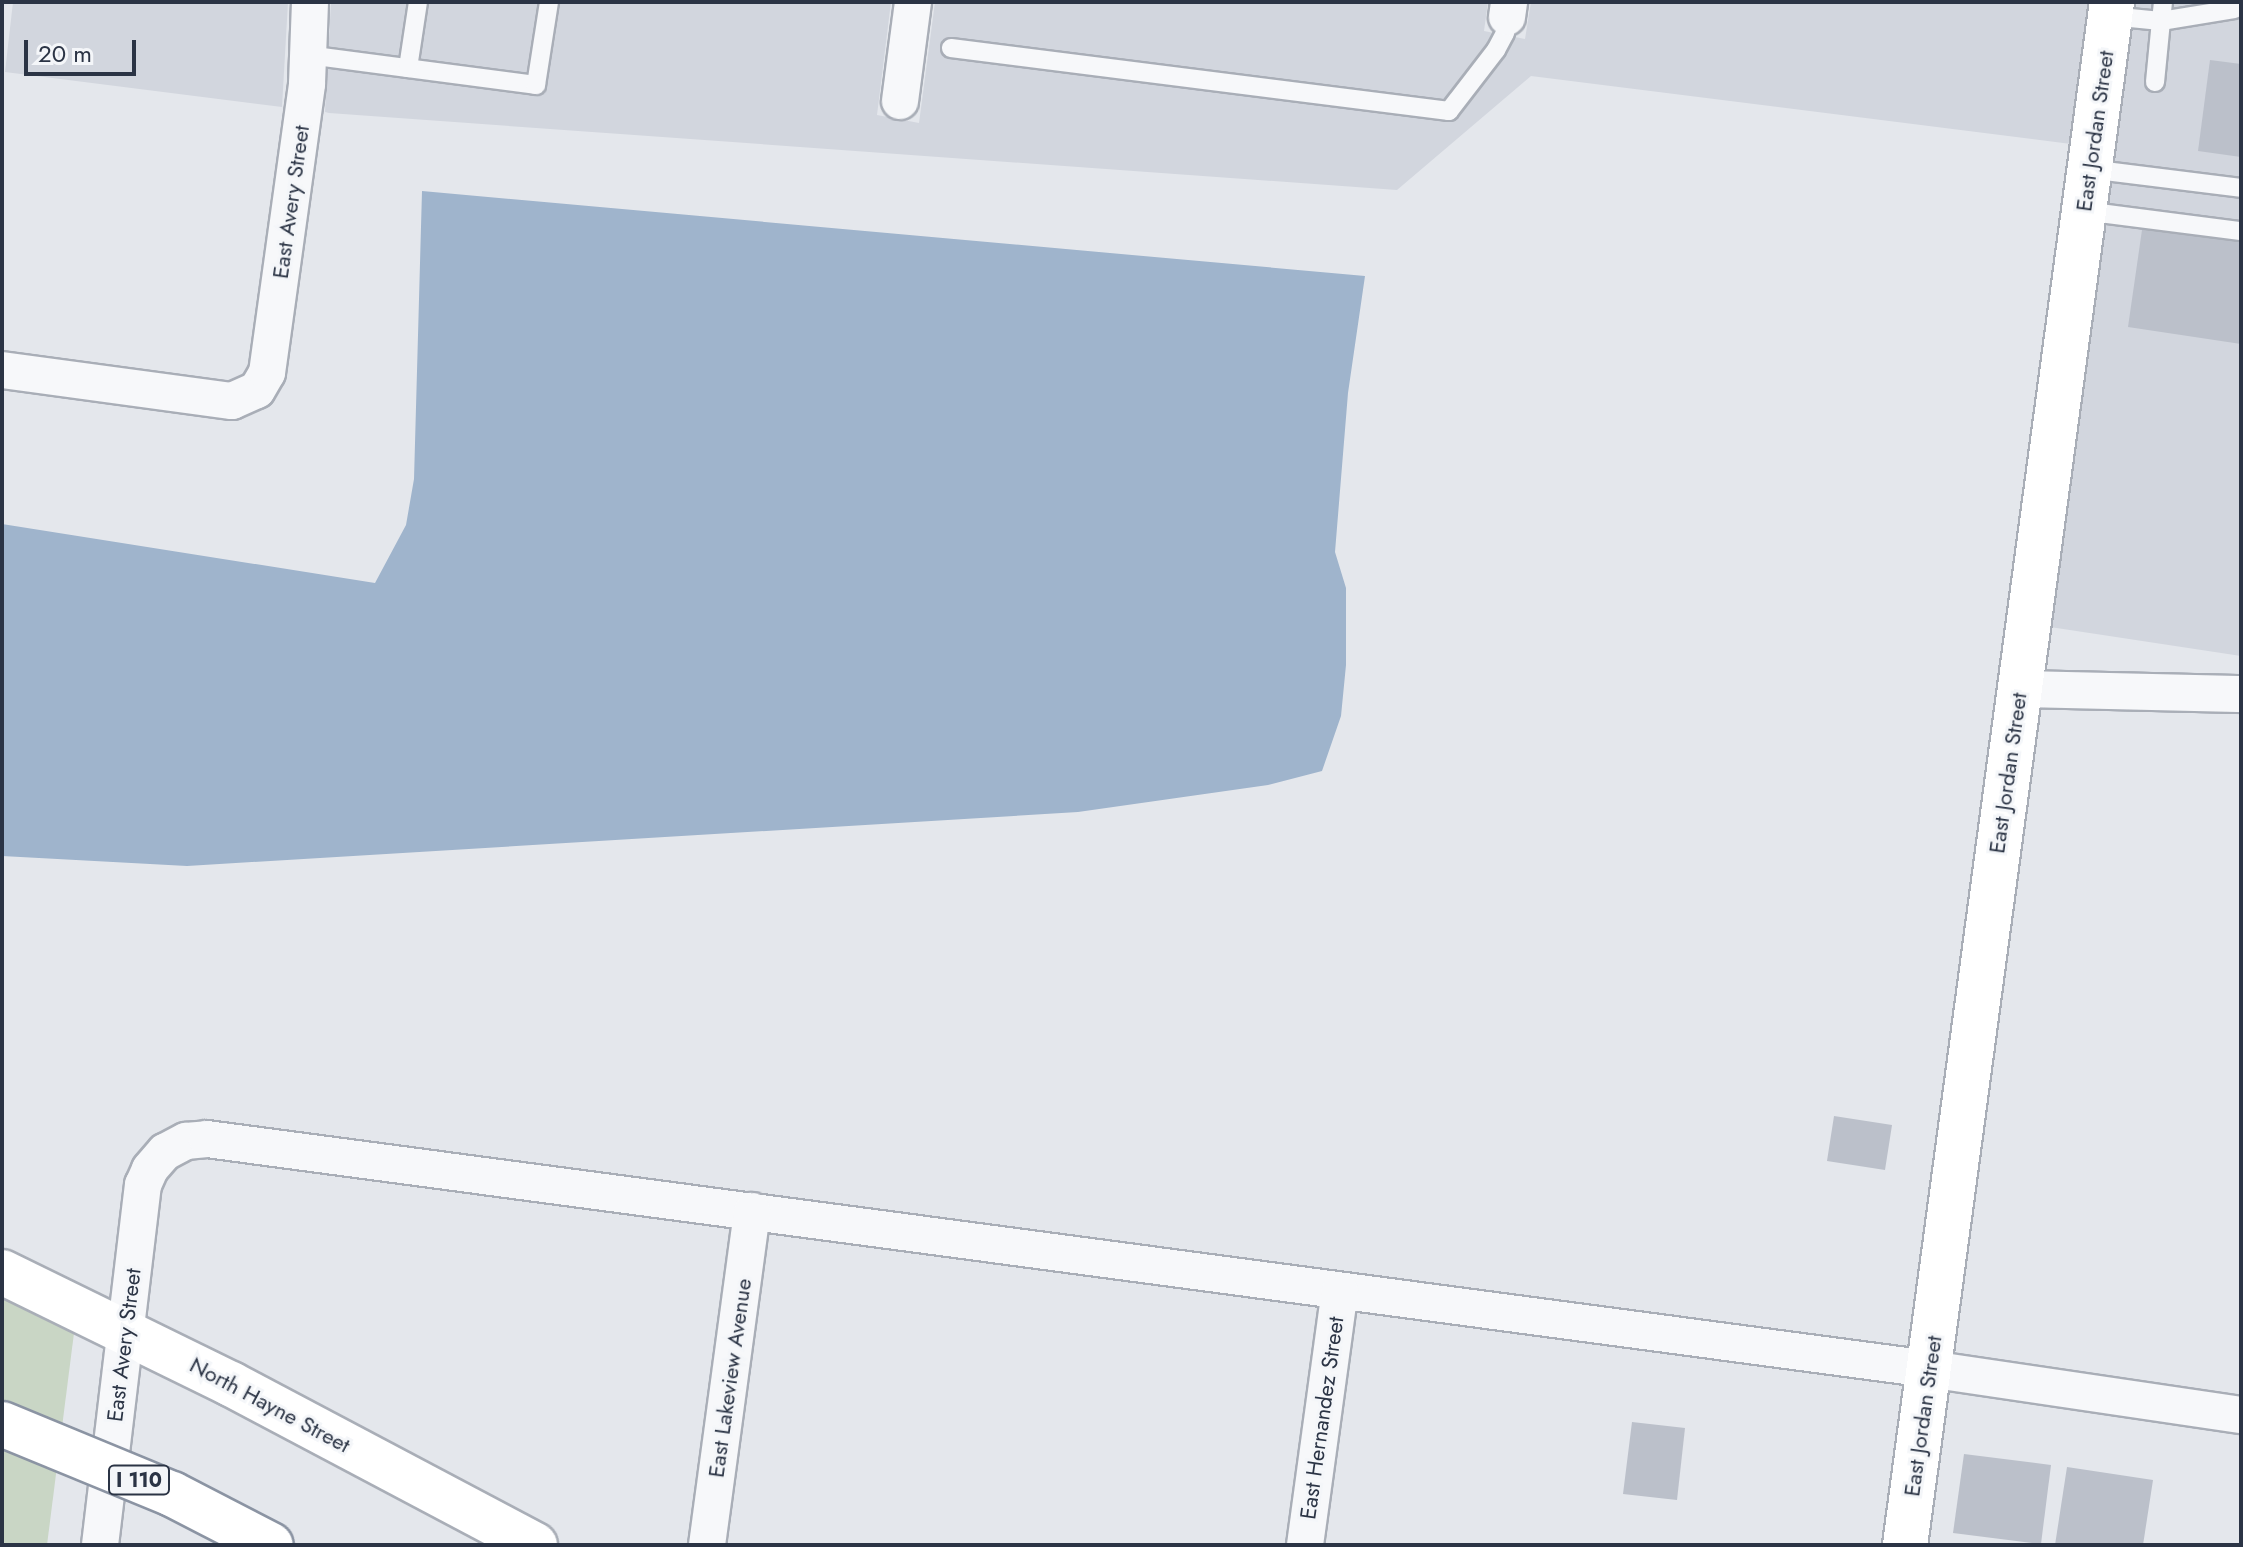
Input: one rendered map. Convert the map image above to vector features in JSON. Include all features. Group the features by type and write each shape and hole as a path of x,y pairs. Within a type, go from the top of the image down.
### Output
{"main road":[{"name":"East Jordan Street","path":"1905,1545 2111,9"},
{"name":"North Hayne Street","path":"2,1272 125,1331 535,1545"},
{"name":"I 110","path":"2,1424 172,1494 271,1545"}],"street":[{"name":"East Avery Street","path":"2,370 232,401 250,395 267,373 308,55 310,2"},
{"path":"900,101 913,2"},
{"path":"2020,689 2241,694"},
{"name":"East Avery Street","path":"100,1545 143,1185 150,1169 165,1152 186,1141 207,1139 752,1211"},
{"path":"752,1211 1929,1369 2241,1415"},
{"name":"East Lakeview Avenue","path":"707,1545 752,1211"},
{"name":"East Hernandez Street","path":"1305,1545 1340,1291"}],"lane":[{"path":"408,68 418,2"},
{"path":"308,55 536,85 549,2"},
{"path":"2111,9 2162,12 2237,7"},
{"path":"951,48 1449,111 1496,50 1508,9"},
{"path":"2155,82 2162,12"},
{"path":"2089,169 2241,188"},
{"path":"2084,211 2241,231"}],"shaded area":[{"path":"13,2 288,2 282,107 5,72"},
{"path":"331,2 891,2 877,115 919,123 935,2 1488,2 1484,31 1525,39 1531,2 2090,2 2071,144 1531,76 1397,190 329,113 325,112"},
{"path":"2134,2 2241,2 2241,656 2050,627"}],"green space":[{"path":"2,1295 74,1333 47,1545 2,1545"}],"water":[{"path":"422,191 1365,276 1348,393 1335,552 1346,588 1346,665 1341,716 1322,771 1268,785 1078,812 187,866 2,856 2,524 375,583 406,525 414,479"}],"building":[{"path":"2210,60 2241,64 2241,157 2198,151"},
{"path":"2143,223 2241,238 2241,344 2128,327"},
{"path":"1834,1116 1892,1125 1885,1170 1827,1161"},
{"path":"1632,1422 1685,1428 1677,1500 1623,1494"},
{"path":"1964,1454 2051,1465 2041,1544 1953,1533"},
{"path":"2067,1467 2153,1480 2143,1545 2055,1545"}]}
